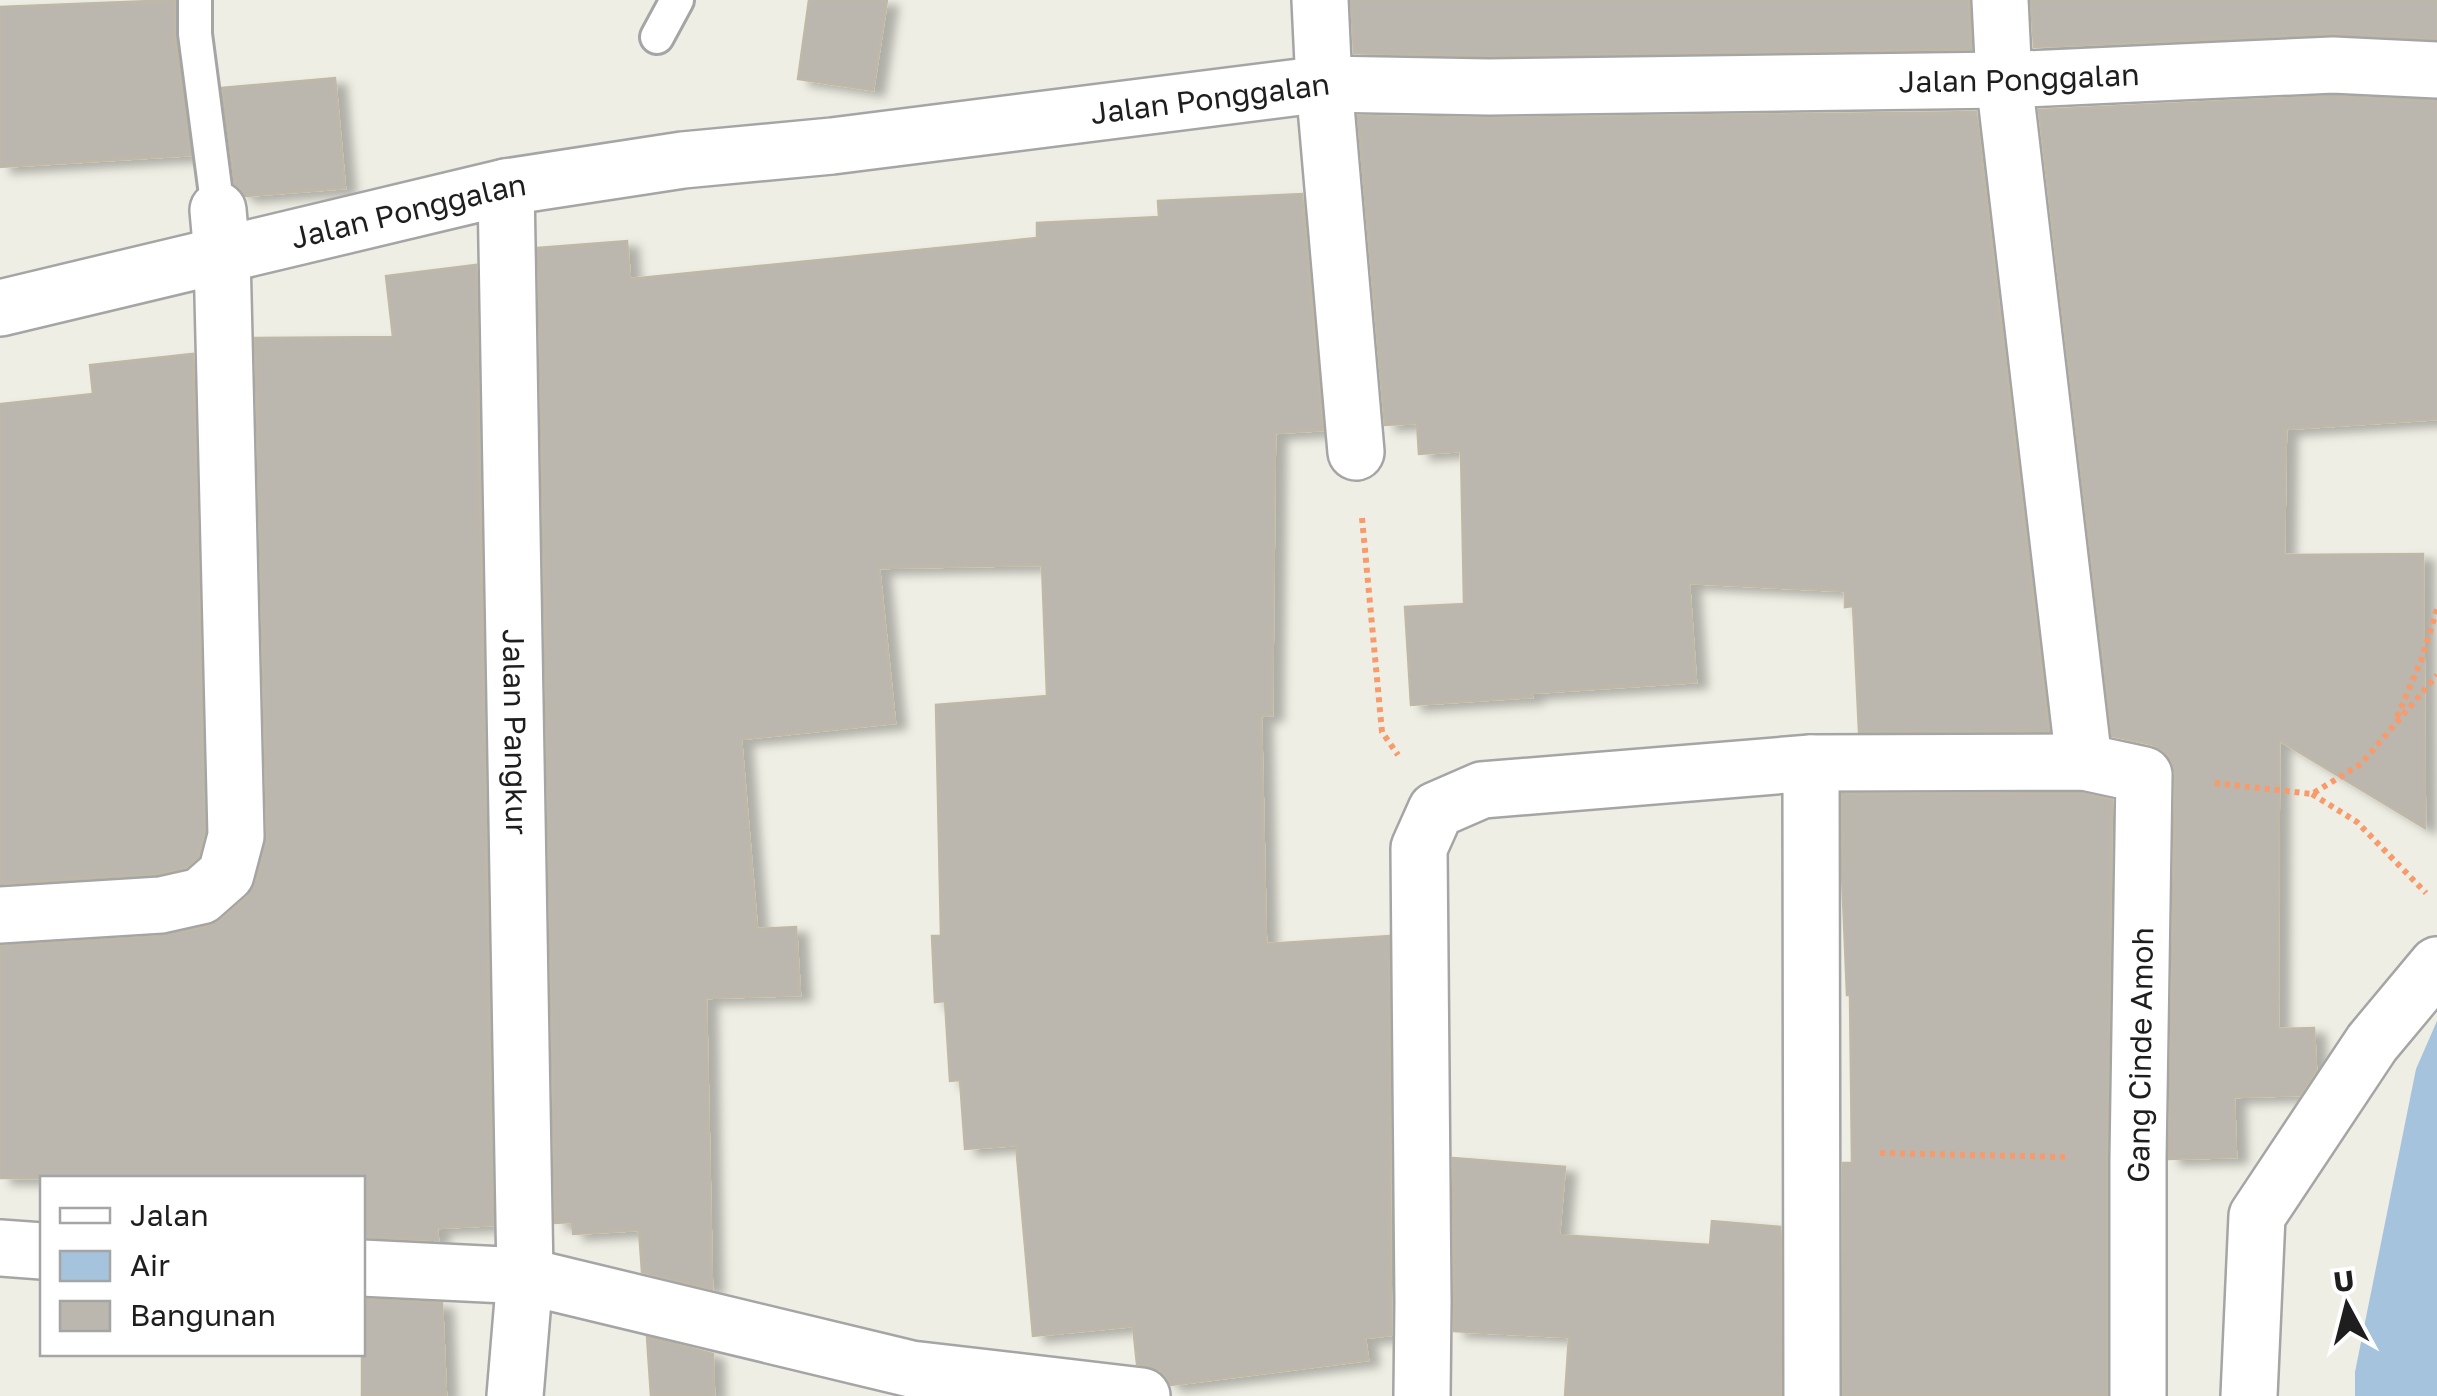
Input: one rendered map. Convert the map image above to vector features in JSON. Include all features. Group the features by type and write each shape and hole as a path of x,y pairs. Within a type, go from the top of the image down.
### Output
{"street":[{"path":"1320,0 1356,452"},
{"path":"2000,0 2004,80 2084,762"},
{"name":"Jalan Ponggalan","path":"0,308 220,232 682,160 832,146 1324,84 1490,87 2004,80 2333,65 2437,70"},
{"name":"Jalan Pangkur","path":"506,187 525,1276 515,1396"},
{"path":"0,914 162,905 201,896 226,874 236,836 220,232"},
{"path":"1422,1396 1419,848 1436,810 1482,790 1811,763 2084,762 2144,775"},
{"path":"1811,763 1812,1396"},
{"name":"Gang Cinde Amoh","path":"2138,1396 2144,775"},
{"path":"2249,1396 2257,1216 2372,1043 2437,965"},
{"path":"0,1248 40,1250"},
{"path":"365,1268 525,1276 912,1368 1142,1396"}],"lane":[{"path":"194,0 220,232"},
{"path":"656,37 677,0"}],"path":[{"path":"1356,452 1382,732 1436,810"},
{"path":"2394,723 2422,658 2437,609"},
{"path":"2312,794 2361,764 2437,675"},
{"path":"2144,775 2312,794 2358,822 2437,905"},
{"path":"1811,1151 2138,1159"}],"water":[{"path":"2437,1021 2437,1396 2355,1396 2355,1372 2416,1069"}],"building":[{"path":"175,0 175,37 191,155 0,167 0,7"},
{"path":"809,0 887,0 873,90 798,79"},
{"path":"1351,0 1969,0 1971,49 1489,56 1354,53"},
{"path":"2031,0 2437,0 2437,39 2332,34 2034,47"},
{"path":"335,78 345,188 245,196 235,185 222,88"},
{"path":"2333,96 2437,101 2437,419 2286,429 2284,555 2423,554 2425,828 2279,740 2278,1029 2314,1028 2316,1070 2300,1095 2234,1097 2236,1157 2169,1159 2175,775 2172,761 2163,750 2112,736 2039,110"},
{"path":"1976,112 2049,731 1859,732 1853,606 1845,607 1845,591 1689,583 1696,682 1411,705 1405,607 1464,604 1461,451 1419,454 1417,423 1385,425 1358,116"},
{"path":"1302,194 1323,430 1275,433 1272,715 1261,716 1266,944 1389,936 1391,1335 1365,1338 1368,1360 1171,1385 1160,1370 1137,1364 1133,1326 1033,1336 1016,1145 965,1149 960,1080 950,1081 945,1001 935,1002 932,936 941,936 936,705 1047,696 1042,565 879,568 895,723 741,739 757,929 796,927 800,995 706,998 712,1289 642,1272 639,1230 573,1234 572,1222 555,1223 538,248 627,241 630,279 1037,238 1037,223 1159,217 1158,201"},
{"path":"476,265 493,1225 437,1228 438,1240 365,1237 365,1176 0,1178 0,946 163,936 208,926 247,897 256,882 267,835 255,338 393,337 386,276"},
{"path":"193,354 205,832 198,857 186,867 157,874 0,884 0,404 93,394 90,365"},
{"path":"2081,793 2112,800 2107,1396 1843,1396 1843,1163 1852,1163 1842,794"},
{"path":"1453,1158 1565,1167 1559,1235 1710,1245 1712,1221 1780,1227 1781,1396 1565,1396 1569,1337 1454,1331"},
{"path":"365,1299 442,1303 446,1396 362,1396"},
{"path":"647,1337 713,1354 714,1396 651,1396"}]}
